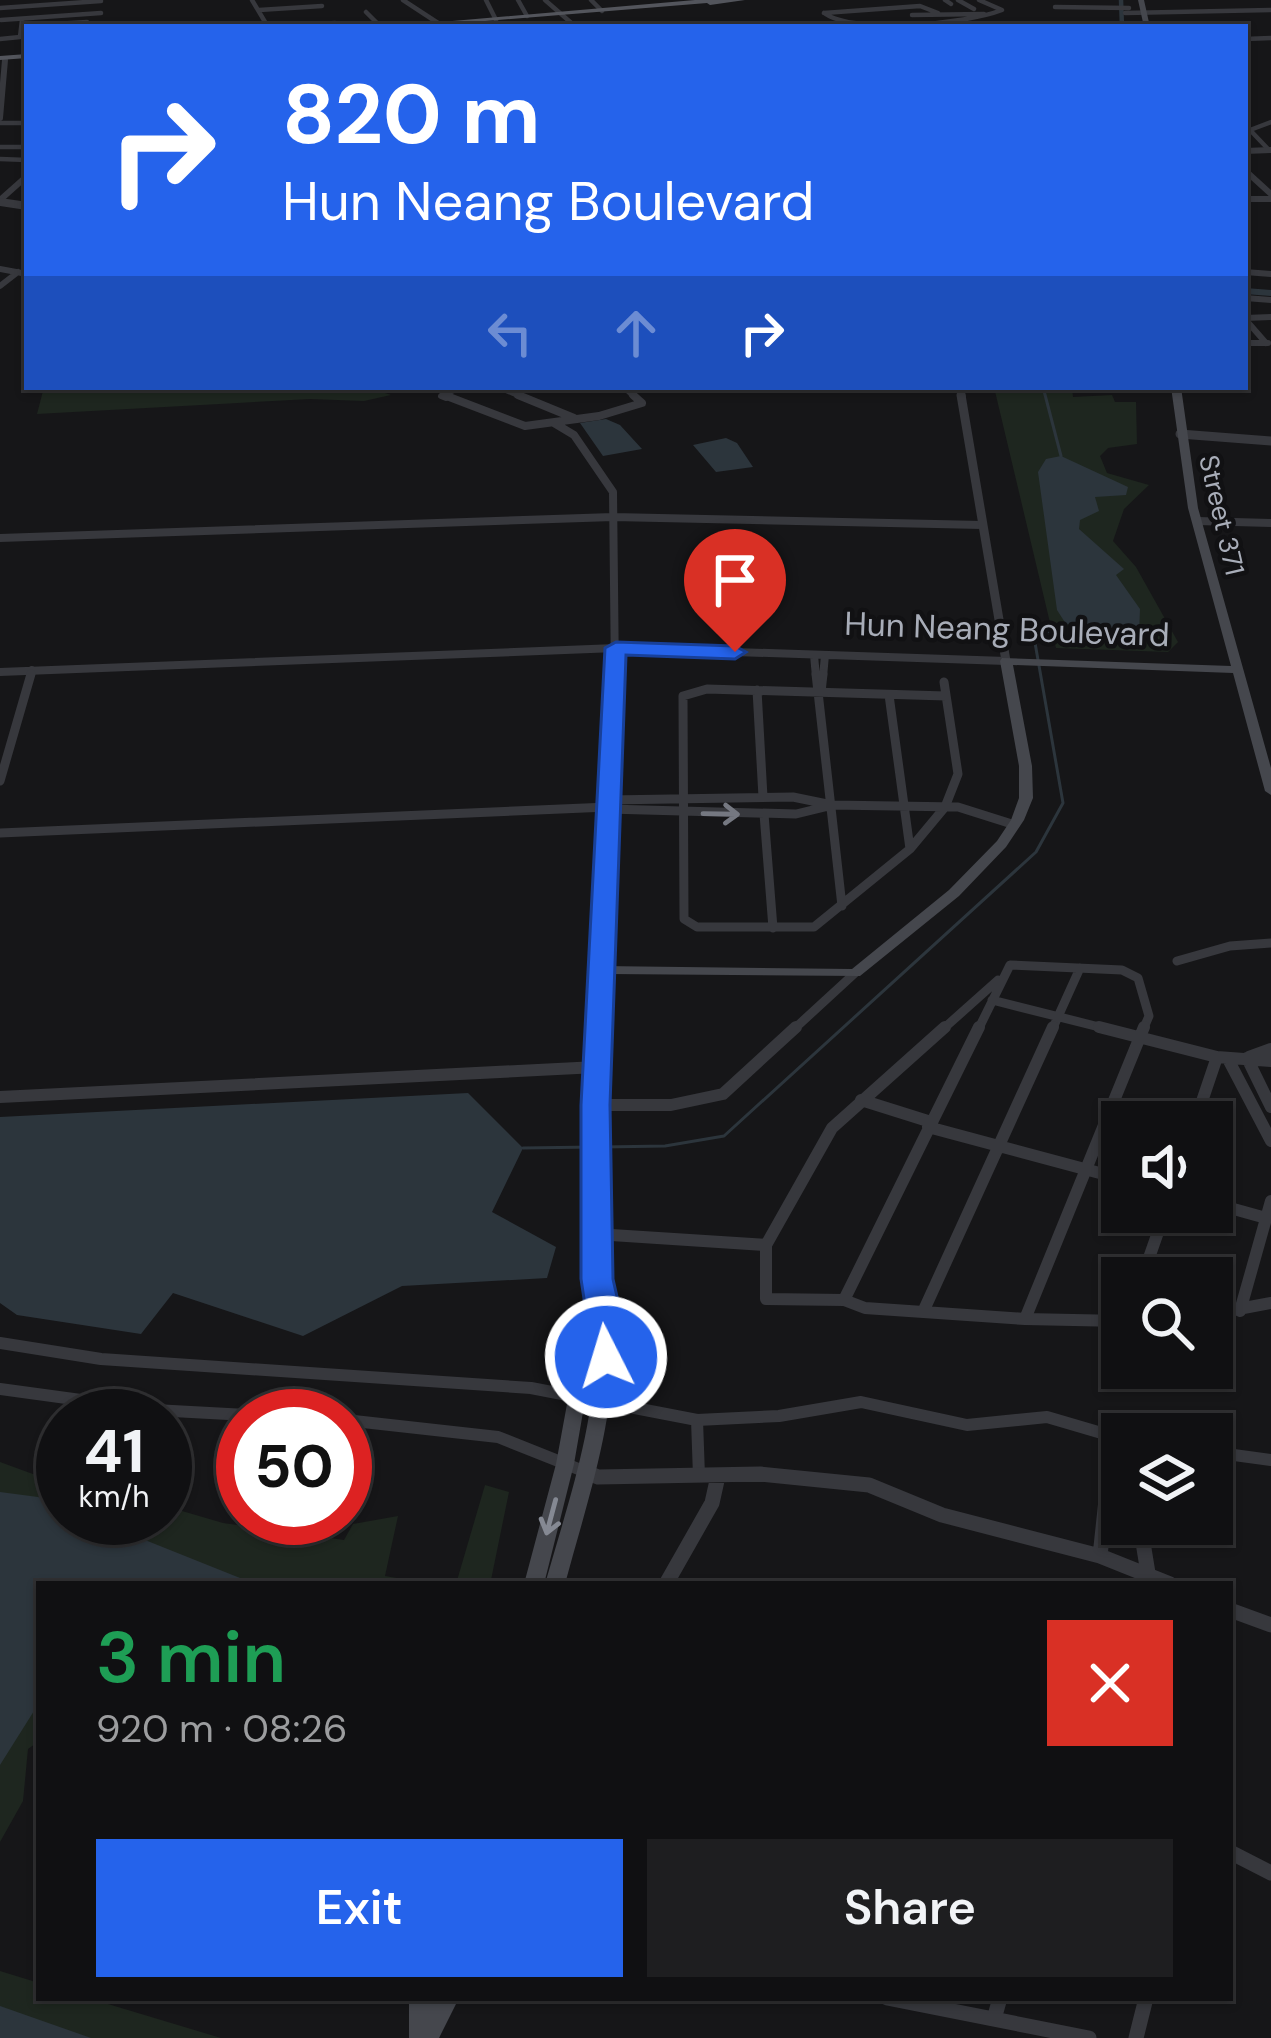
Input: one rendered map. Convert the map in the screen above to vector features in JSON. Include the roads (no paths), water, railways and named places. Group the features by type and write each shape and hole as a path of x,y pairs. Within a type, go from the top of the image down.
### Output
{"main road":[{"path":"433,24 718,0"},
{"path":"602,10 742,0"},
{"path":"444,24 559,14"},
{"name":"Street 371","path":"1176,390 1197,521 1234,670 1271,791"},
{"path":"556,1581 589,1398 597,1279 601,970 855,974 984,865 1026,802 1006,661"},
{"name":"Hun Neang Boulevard","path":"1006,661 1234,670"},
{"path":"535,1581 575,1468"},
{"path":"421,2001 423,2038"},
{"path":"423,2038 445,2001"}],"street":[{"path":"253,0 266,24"},
{"path":"284,0 300,24"},
{"path":"403,0 438,23"},
{"path":"486,0 495,19"},
{"path":"518,0 527,16"},
{"path":"545,0 572,24"},
{"path":"584,0 602,10"},
{"path":"856,0 867,9"},
{"path":"928,8 952,4 944,0"},
{"path":"912,15 1002,10 981,1 962,2"},
{"path":"0,8 21,13 60,10 82,2 101,5"},
{"path":"915,24 971,24 983,19 962,2"},
{"path":"259,10 320,3"},
{"path":"902,4 917,6"},
{"path":"882,24 838,22 824,13 902,4 928,8 948,21"},
{"path":"1,20 21,13 101,5"},
{"path":"1055,8 1271,10"},
{"path":"60,10 87,22"},
{"path":"366,12 380,24"},
{"path":"0,39 20,37 21,13"},
{"path":"0,120 1,59"},
{"path":"1270,150 1250,129 1271,122"},
{"path":"1248,173 1271,196"},
{"path":"0,201 24,179"},
{"path":"1259,183 1271,183"},
{"path":"0,269 22,273"},
{"path":"0,286 22,273"},
{"path":"1269,299 1271,317"},
{"path":"454,390 441,396 519,426 642,403 627,390"},
{"path":"507,390 575,419"},
{"path":"960,390 1006,661"},
{"path":"554,423 574,435 614,492 616,648 601,970"},
{"path":"1180,434 1268,443"},
{"path":"0,538 613,517 982,525"},
{"path":"1197,521 1271,523"},
{"name":"Hun Neang Boulevard","path":"0,672 616,648 1006,661"},
{"path":"820,655 815,686 821,692 842,906"},
{"path":"0,781 32,670"},
{"path":"944,682 958,774 945,807 910,849 814,927 697,927 684,919 683,696 707,689 946,696"},
{"path":"757,690 763,796"},
{"path":"889,694 910,849"},
{"path":"683,805 763,796 832,805 945,807 1011,824"},
{"path":"0,833 608,805 796,814 832,805"},
{"path":"764,814 772,928"},
{"path":"1177,961 1230,946 1271,943"},
{"path":"844,1300 1010,965 1122,970 1138,978 1148,1007 1143,1039 1025,1319"},
{"path":"922,1312 1080,968"},
{"path":"596,1107 670,1105 723,1094 855,974"},
{"path":"1005,974 832,1128 766,1245 766,1299 844,1300 865,1308 1101,1321"},
{"path":"992,1000 1223,1058 1271,1061"},
{"path":"1246,1058 1271,1049"},
{"path":"1204,1101 1223,1058"},
{"path":"1223,1058 1271,1141"},
{"path":"1246,1058 1271,1106"},
{"path":"0,1097 597,1067"},
{"path":"862,1100 1101,1173"},
{"path":"1240,1311 1271,1201"},
{"path":"1233,1209 1266,1218"},
{"path":"596,1234 766,1245"},
{"path":"1233,1312 1270,1306"},
{"path":"0,1342 101,1359 430,1378 589,1398 641,1413 698,1420 779,1416 861,1402 967,1425 1047,1417 1101,1432"},
{"path":"0,1389 154,1411 216,1414"},
{"path":"698,1420 699,1477"},
{"path":"372,1423 498,1437 598,1477 814,1477 869,1485 942,1515 1100,1556 1164,1581"},
{"path":"1233,1455 1271,1460"},
{"path":"668,1581 712,1503 718,1476"},
{"path":"1100,1556 1101,1545"},
{"path":"1143,1545 1148,1573"},
{"path":"1233,1611 1271,1625"},
{"path":"1233,1854 1271,1873"},
{"path":"902,2001 1089,2038"},
{"path":"994,2019 999,2001"},
{"path":"1136,2038 1145,2001"}],"waterway":[{"path":"1121,0 1122,24"},
{"path":"1248,291 1271,293"},
{"path":"1044,390 1061,456"},
{"path":"603,1147 665,1146 724,1136 1036,852 1063,803 1034,637 1066,624"},
{"path":"523,1148 593,1147"}]}
